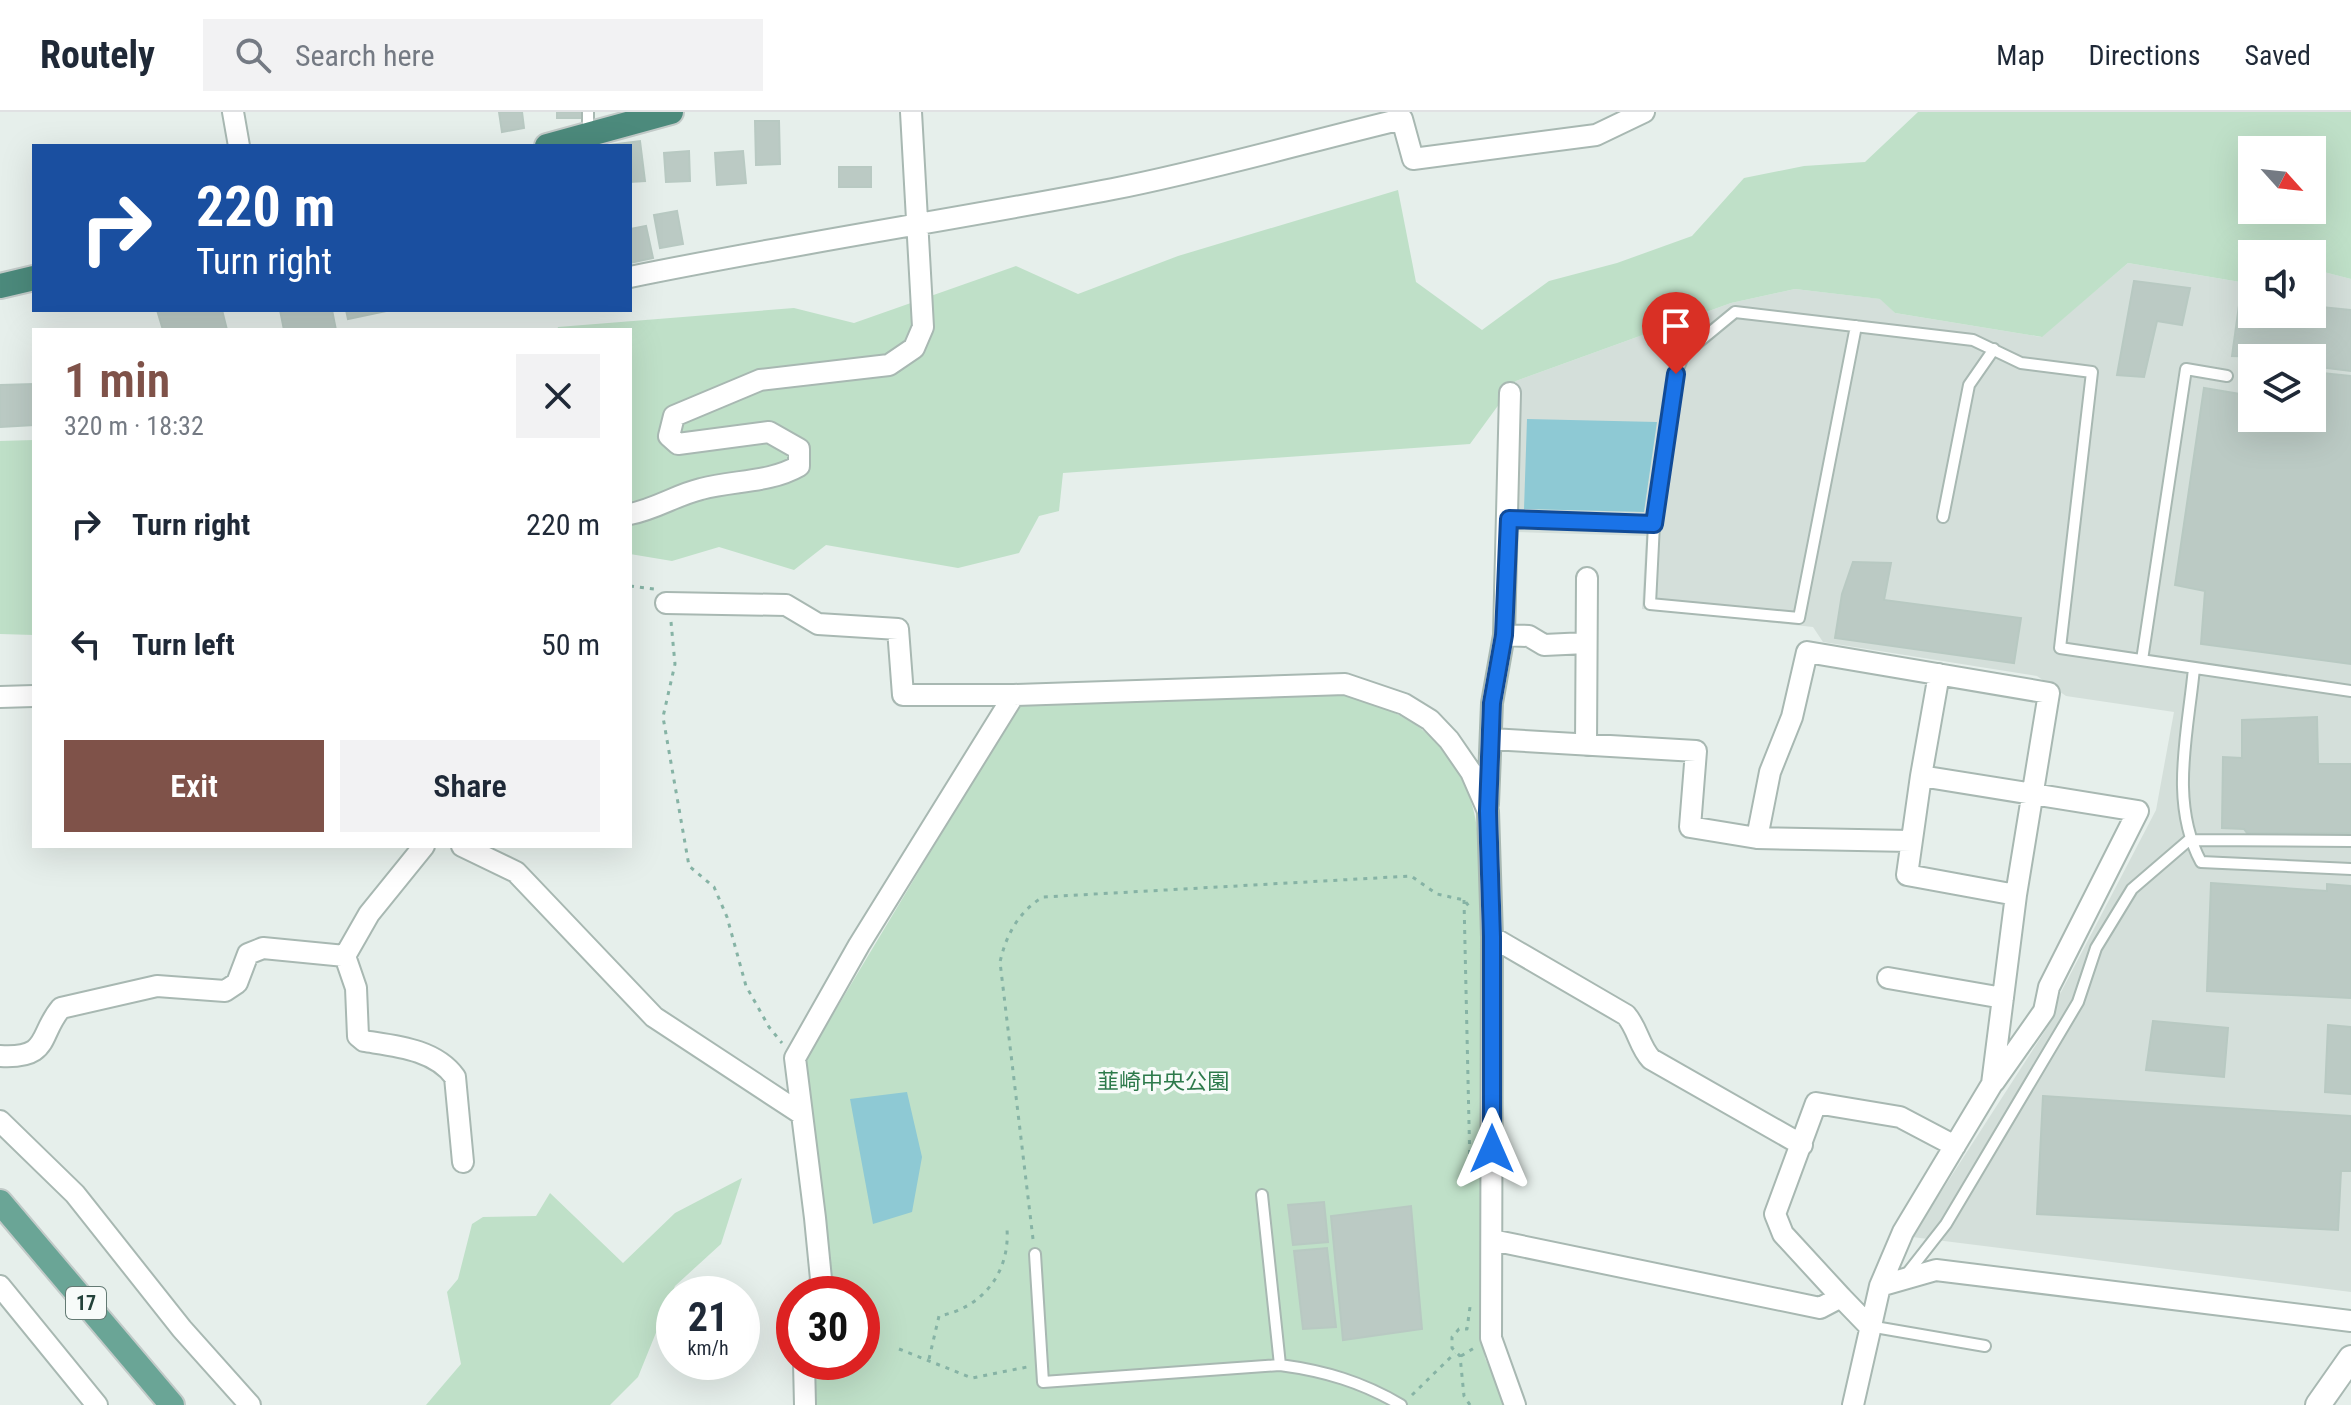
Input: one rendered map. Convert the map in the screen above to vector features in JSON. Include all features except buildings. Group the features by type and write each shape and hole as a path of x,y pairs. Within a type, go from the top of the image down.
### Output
{"highway":[{"path":"551,144 588,123 671,112"},
{"path":"0,286 32,278"}],"main road":[{"name":"17","path":"0,1202 172,1405"}],"street":[{"path":"233,112 239,144"},
{"path":"632,514 656,509 699,489 784,475 799,466 799,449 769,432 678,444 669,436 674,416 760,380 889,365 914,348 923,327 911,112"},
{"path":"632,277 798,243 917,226 1117,188 1402,119 1413,159 1596,135 1644,112"},
{"path":"1510,393 1504,635 1492,703 1488,811 1492,937 1491,1338 1515,1405"},
{"path":"1586,745 1587,578"},
{"path":"666,603 786,605 818,624 898,629 903,695 1014,695 1345,684 1404,704 1430,720 1449,740 1471,772 1488,811"},
{"path":"1504,635 1529,636 1544,645 1586,643"},
{"path":"1757,838 1770,772 1792,717 1807,652 2049,693 2016,895 1992,1084"},
{"path":"1939,674 1907,875 2016,895"},
{"path":"988,695 995,722"},
{"path":"821,1276 795,1058 859,945 1014,695"},
{"path":"0,697 32,696"},
{"path":"1491,739 1696,751 1690,827 1757,838 1911,841"},
{"path":"1853,1405 1880,1286 1903,1232 1992,1084 2044,1011 2049,987 2138,811 1921,776"},
{"path":"422,848 369,914 345,956 356,988 358,1036 364,1041 418,1051 449,1068 455,1077 463,1162"},
{"path":"466,848 516,872 654,1017 800,1113"},
{"path":"1492,937 1626,1015 1639,1030 1643,1050 1651,1059 1802,1145"},
{"path":"0,1056 36,1050 45,1042 54,1016 61,1008 157,986 225,991 237,983 248,954 263,948 345,956"},
{"path":"1888,978 2003,998"},
{"path":"1869,1326 1783,1234 1775,1214 1816,1103 1900,1117 1955,1146"},
{"path":"0,1121 75,1194 182,1329 250,1405"},
{"path":"1492,1240 1820,1308 1841,1297"},
{"path":"1880,1286 1936,1270 2351,1321"},
{"path":"0,1286 97,1405"},
{"path":"2318,1405 2351,1358"},
{"path":"804,1380 805,1405"}],"lane":[{"path":"1856,326 1799,618 1650,604 1654,524 1676,374 1684,354 1735,312 1856,326 1973,340 2021,363 2092,372 2060,648 2351,691"},
{"path":"1943,517 1969,385 1994,349"},
{"path":"2142,660 2186,369 2227,376"},
{"path":"1509,519 1654,524"},
{"path":"2194,668 2181,801 2189,840 2201,862 2351,869"},
{"path":"1903,1279 1946,1224 2078,1002 2096,948 2132,889 2189,840 2351,841"},
{"path":"1262,1195 1280,1365"},
{"path":"1035,1254 1043,1382 1280,1365 1319,1370 1357,1382 1401,1405"},
{"path":"1869,1326 1985,1346"}],"path":[{"path":"632,586 660,592 666,603 675,664 663,717 689,866 714,887 746,986 769,1027 795,1058"},
{"path":"1035,1254 1000,962 1005,939 1028,905 1043,897 1411,876 1437,894 1464,900 1492,937"},
{"path":"1464,900 1470,1182"},
{"path":"929,1359 939,1316 958,1313 993,1285 1008,1244 1007,1229"},
{"path":"1470,1405 1464,1396 1460,1356 1455,1353 1452,1337 1459,1329 1467,1329 1471,1304"},
{"path":"899,1349 972,1378 1043,1364"},
{"path":"1401,1405 1455,1353"}],"shaded area":[{"path":"2128,263 2238,282 2238,328 2326,328 2326,273 2351,279 2351,1292 1912,1237 2052,1020 2060,994 2156,810 2174,712 2066,696 2037,676 1823,642 1813,627 1642,609 1646,536 1516,532 1516,381 1731,303 1795,289 1881,299 1895,313 2041,337"}],"green space":[{"path":"1918,112 2351,112 2351,279 2326,273 2326,240 2238,240 2238,282 2128,263 2042,337 1895,313 1880,299 1795,289 1731,303 1516,381 1470,444 1063,473 1059,511 1039,516 1019,553 958,568 826,545 794,570 719,547 672,561 632,554 632,328 558,328 794,308 854,323 1016,266 1078,294 1178,256 1398,190 1416,282 1482,330 1549,281 1617,263 1692,236 1744,178 1804,166 1865,162"},
{"path":"32,440 32,635 0,634 0,441"},
{"name":"韮崎中央公園","path":"1343,694 1383,708 1414,724 1441,748 1453,764 1471,800 1478,836 1482,1025 1481,1317 1485,1358 1507,1405 814,1405 815,1380 880,1380 880,1276 829,1276 805,1061 1018,706"},
{"path":"742,1178 721,1244 686,1276 656,1276 656,1333 638,1377 610,1405 426,1405 461,1364 447,1292 458,1279 472,1224 483,1217 536,1216 550,1193 623,1263 675,1213"}],"water":[{"path":"1527,419 1657,422 1644,512 1524,509"},
{"path":"907,1092 922,1157 912,1212 873,1224 850,1099"}],"route":[{"path":"1492,1149 1492,937 1488,811 1492,703 1504,635 1509,519 1654,524 1676,374"}]}
